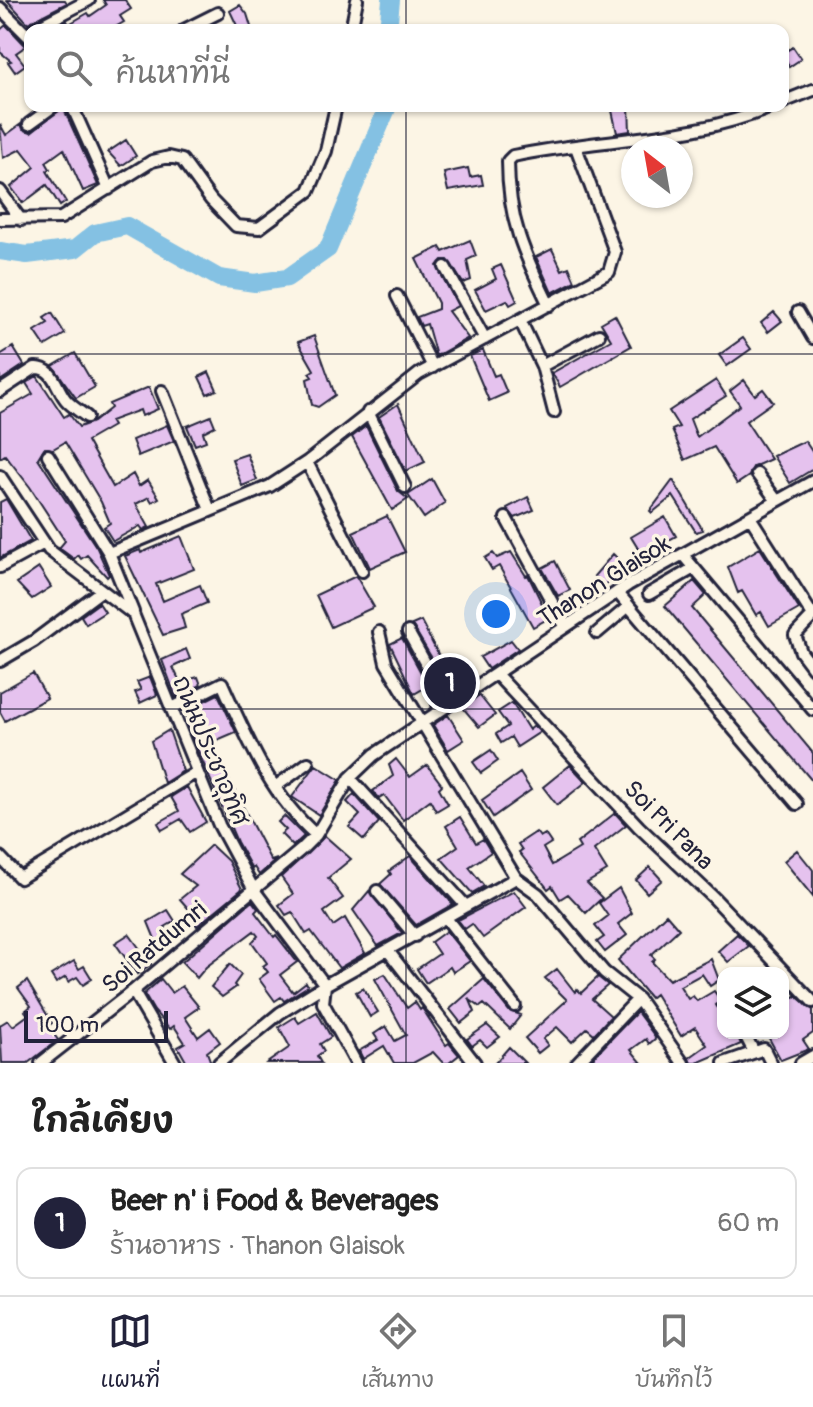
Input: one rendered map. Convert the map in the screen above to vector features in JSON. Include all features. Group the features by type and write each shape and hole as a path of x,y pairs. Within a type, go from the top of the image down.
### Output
{"street":[{"path":"46,24 89,0"},
{"path":"352,24 357,0"},
{"path":"196,24 218,13"},
{"path":"3,14 24,29"},
{"path":"789,100 813,90"},
{"path":"29,124 46,112"},
{"path":"75,112 109,189"},
{"path":"0,219 61,218 152,161 169,157 182,160 211,200 236,226 259,228 309,191 326,151 335,112"},
{"path":"549,305 516,234 508,161 528,153 685,133 734,123 760,112"},
{"path":"109,553 270,486 307,462 368,412 433,367 609,272 615,252 576,147"},
{"path":"0,191 21,220"},
{"path":"445,267 485,339"},
{"path":"397,296 433,367"},
{"path":"798,312 813,338"},
{"path":"520,320 542,366 554,412"},
{"path":"542,366 599,335"},
{"path":"0,391 42,368 49,372 66,400 87,417"},
{"path":"162,391 210,510"},
{"path":"368,412 405,487"},
{"name":"ถนนประชาอุทิศ","path":"48,455 109,553 219,825 254,890 325,985 323,1003 356,1063"},
{"path":"307,462 362,571"},
{"path":"757,474 777,501"},
{"path":"0,476 4,489 44,543 133,614"},
{"name":"Thanon Glaisok","path":"254,890 316,835 350,778 374,755 617,592 813,481"},
{"path":"750,517 813,616 795,635 801,652 813,668"},
{"path":"506,518 565,626"},
{"path":"0,567 44,543"},
{"path":"683,555 813,710"},
{"path":"649,594 694,568"},
{"path":"0,661 34,641 101,591"},
{"path":"617,592 797,804"},
{"path":"597,633 629,606"},
{"path":"379,632 386,663 516,878 538,894 604,972 638,999 683,1063"},
{"path":"408,632 432,675 439,709"},
{"name":"Soi Pri Pana","path":"497,675 639,827 714,898 813,1002"},
{"path":"172,708 222,683 291,813 316,835"},
{"path":"275,787 308,763"},
{"path":"0,857 20,878 197,772"},
{"path":"350,778 466,906"},
{"path":"219,1063 280,1013 516,878"},
{"name":"Soi Ratdumri","path":"41,1063 254,890"},
{"path":"377,891 415,936"},
{"path":"446,918 515,1006"},
{"path":"389,952 475,1063"},
{"path":"133,991 175,1063"},
{"path":"577,1063 638,999"},
{"path":"747,1039 753,1050"},
{"path":"724,1063 753,1050 764,1049 771,1063"},
{"path":"801,1063 813,1056"}],"building":[{"path":"7,0 65,0 67,3 28,23"},
{"path":"103,0 125,0 131,9 120,16 124,22 120,24 69,24 88,13 90,16 106,5"},
{"path":"240,5 250,24 236,24 230,11"},
{"path":"6,25 24,44 16,53 24,66 15,72 8,62 11,61 0,52 0,30"},
{"path":"793,47 801,59 789,67 789,49"},
{"path":"57,112 65,112 98,185 83,191 64,149 46,162 50,169 47,171 66,202 60,206 47,185 23,203 11,187 35,167 21,149 3,158 0,124 6,135 21,124 23,129 31,132"},
{"path":"612,112 629,112 630,131 617,133"},
{"path":"126,140 136,156 121,166 108,152"},
{"path":"468,168 470,177 481,175 483,185 448,191 444,173"},
{"path":"470,240 476,256 467,260 471,280 463,283 448,260 442,260 437,266 458,306 448,311 468,338 436,356 427,324 421,326 417,317 438,309 438,303 416,259 440,247 443,252"},
{"path":"552,249 562,270 569,267 575,281 552,293 536,257"},
{"path":"501,265 517,301 510,305 507,300 486,310 475,290 496,279 492,269"},
{"path":"774,312 782,321 768,332 761,323"},
{"path":"52,313 65,334 45,346 35,331 48,323 44,318"},
{"path":"615,315 631,346 560,387 552,373 611,340 601,323"},
{"path":"314,336 335,395 318,407 312,405 307,379 312,377 309,373 314,370 298,342"},
{"path":"743,338 751,349 727,366 719,355"},
{"path":"13,347 24,365 0,381 0,355"},
{"path":"483,350 494,376 499,374 507,393 489,401 470,356"},
{"path":"75,353 95,387 76,398 53,366"},
{"path":"209,372 217,390 207,394 199,377"},
{"path":"37,376 64,417 69,414 79,427 93,422 111,408 109,404 149,387 158,409 142,416 140,410 110,421 113,426 87,441 113,487 133,474 139,486 148,480 159,498 152,502 149,497 136,504 149,527 143,530 140,526 113,541 104,527 110,523 101,502 65,442 53,449 44,448 38,458 97,548 109,575 107,577 87,555 81,559 78,555 74,559 59,548 65,541 30,487 5,455 0,458 0,413 33,394 26,383"},
{"path":"716,380 726,396 690,419 697,437 740,405 730,391 744,380 755,395 763,389 773,402 746,421 771,459 753,467 749,476 737,484 714,447 685,460 672,430 679,427 669,411"},
{"path":"398,404 425,462 406,471 379,417"},
{"path":"211,416 215,426 203,432 206,441 195,445 187,426"},
{"path":"167,425 174,441 138,456 132,440"},
{"path":"366,426 398,491 408,499 392,510 352,437"},
{"path":"805,441 813,453 813,469 790,483 773,456"},
{"path":"247,454 257,480 242,486 232,459"},
{"path":"432,479 445,503 424,518 408,495"},
{"path":"673,480 703,530 696,532 673,496 652,513 650,511"},
{"path":"528,497 534,510 515,518 507,508"},
{"path":"6,499 31,541 0,558 0,502"},
{"path":"387,516 405,552 370,568 353,532"},
{"path":"665,517 676,536 642,555 631,537"},
{"path":"181,536 194,569 156,584 163,601 200,585 207,603 181,614 185,628 163,635 125,556 140,550 141,553"},
{"path":"760,548 799,609 769,626 761,612 756,615 742,591 738,593 728,567"},
{"path":"511,552 528,575 549,618 533,627 499,566 492,570 485,558 493,553 497,558"},
{"path":"613,554 624,564 606,585 594,576"},
{"path":"555,561 570,590 558,596 542,568"},
{"path":"39,568 51,587 32,599 17,583"},
{"path":"356,576 374,607 331,627 316,595"},
{"path":"694,581 706,595 692,608 813,753 813,782 665,606"},
{"path":"99,603 105,612 86,624 81,616"},
{"path":"421,621 439,656 433,660 412,625"},
{"path":"402,638 426,687 414,694 390,644"},
{"path":"511,640 518,649 488,669 480,657"},
{"path":"186,649 190,659 173,667 180,682 198,677 201,685 176,697 162,660"},
{"path":"33,673 47,698 5,721 0,712 0,692"},
{"path":"150,677 157,695 140,703 135,692 141,690 137,682"},
{"path":"218,694 236,732 210,743 271,861 277,859 259,875 254,867 252,869 237,842 187,725 190,724 184,711"},
{"path":"479,695 495,715 479,727 463,708"},
{"path":"512,703 529,730 534,726 540,732 517,747 511,737 501,743 496,734 508,726 498,712"},
{"path":"448,715 464,740 448,750 433,725"},
{"path":"169,730 183,771 164,783 151,741"},
{"path":"491,750 498,761 481,773 473,762"},
{"path":"396,759 410,777 427,765 442,785 439,788 448,804 436,811 430,800 403,820 384,795 379,798 373,791 393,776 389,765"},
{"path":"316,765 340,780 319,815 292,797"},
{"path":"570,765 586,782 557,805 543,787"},
{"path":"520,773 531,790 493,817 482,800"},
{"path":"187,787 206,822 190,832 181,819 162,830 158,823 179,811 171,797"},
{"path":"354,794 379,822 364,840 349,827 360,815 347,802"},
{"path":"615,813 626,825 594,850 607,871 587,883 602,898 586,913 568,894 560,899 552,886 548,889 519,852 522,850 518,844 536,832 540,837 545,834 551,843 543,848 552,865 580,848 577,843"},
{"path":"284,816 304,836 293,846 281,834 286,830 278,822"},
{"path":"460,817 476,843 483,839 491,852 469,867 484,886 472,893 441,858 458,846 446,826"},
{"path":"325,836 351,859 328,878 343,898 324,912 333,926 345,918 365,953 339,968 311,931 306,934 292,912 286,915 279,905 293,894 281,877"},
{"path":"211,845 228,861 242,889 197,926 191,917 194,915 180,899 196,886 180,874"},
{"path":"797,850 813,870 813,897 784,861"},
{"path":"410,856 453,904 416,925 380,884 391,874 389,871"},
{"path":"650,867 662,880 647,893 636,880"},
{"path":"619,888 632,913 618,924 627,935 605,952 597,942 604,937 595,926 608,916 599,903"},
{"path":"369,891 402,933 378,946 353,910"},
{"path":"514,891 526,907 483,938 472,924 465,929 458,920"},
{"path":"252,901 258,909 255,912 297,962 280,975 293,992 306,982 308,986 284,1001 281,997 275,1001 259,979 268,972 263,966 267,963 252,942 258,936 254,931 206,967 197,978 182,962"},
{"path":"168,910 175,921 165,927 171,935 157,944 148,922"},
{"path":"666,914 679,929 651,955 655,959 652,962 669,980 711,959 717,981 710,986 702,974 680,986 688,999 693,996 697,1001 714,991 717,995 717,1039 739,1039 741,1044 691,1063 689,1058 707,1045 695,1027 681,1036 655,994 650,998 618,960"},
{"path":"446,931 470,961 453,972 450,967 426,983 417,969 439,954 431,942"},
{"path":"129,934 151,964 137,974 115,943"},
{"path":"737,934 749,946 728,962 718,951"},
{"path":"74,961 79,969 84,966 92,979 83,985 77,977 68,982 66,977 56,983 51,975"},
{"path":"230,964 241,975 234,985 236,987 222,997 211,987"},
{"path":"557,969 575,992 577,989 581,993 598,977 608,985 592,999 611,1016 594,1034 587,1028 572,1042 557,1027 543,1039 548,1045 538,1053 525,1038 567,1000 545,978"},
{"path":"385,974 407,1008 415,1002 420,1010 422,1008 446,1045 449,1043 459,1055 449,1063 443,1063 433,1052 413,1063 394,1063 384,1046 363,1059 359,1051 378,1040 374,1034 386,1026 395,1041 406,1035 375,979"},
{"path":"161,979 172,993 182,986 199,1007 185,1017 198,1037 210,1028 220,1042 207,1052 211,1063 187,1063 178,1047 185,1043 174,1026 170,1029 154,1011 144,994"},
{"path":"484,979 509,1011 521,1015 510,1029 484,1004 480,1007 470,1000 475,1012 461,1023 450,1009"},
{"path":"27,981 52,1023 48,1026 58,1040 28,1063 2,1063 0,1025 8,1020 13,1026 28,1015 25,1011 31,1006 18,988"},
{"path":"363,988 378,1012 370,1017 356,992"},
{"path":"796,996 813,1010 813,1033 803,1040 809,1049 781,1060 769,1039 789,1039 789,999"},
{"path":"317,1012 331,1037 320,1044 324,1051 317,1056 321,1063 267,1063 290,1047 279,1027 295,1017 299,1023"},
{"path":"637,1012 656,1038 649,1044 646,1039 631,1050 642,1063 596,1063 592,1059"},
{"path":"487,1025 500,1037 487,1047 480,1040 472,1046 467,1039"},
{"path":"509,1047 525,1063 495,1063"}],"waterway":[{"path":"389,24 391,0"},
{"path":"0,251 27,255 75,249 95,233 127,226 219,278 255,283 287,278 328,249 385,112"}],"place":[{"name":"Beer n' i Food & Beverages","path":"450,683"}]}
